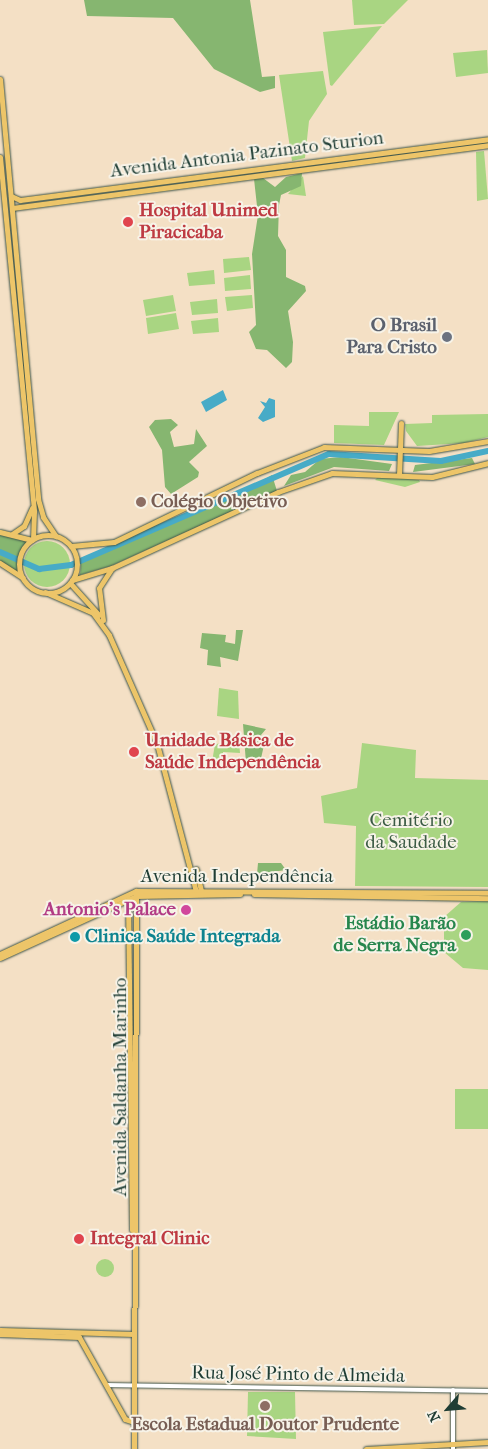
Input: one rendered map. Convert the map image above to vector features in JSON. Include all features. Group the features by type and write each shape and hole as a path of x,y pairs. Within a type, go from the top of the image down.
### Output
{"main road":[{"path":"0,80 38,499 56,536 71,546 77,563 71,582"},
{"name":"Avenida Antonia Pazinato Sturion","path":"10,196 20,200 488,139"},
{"path":"0,141 6,144"},
{"path":"449,150 459,142"},
{"name":"Avenida Antonia Pazinato Sturion","path":"12,208 488,145"},
{"path":"0,157 33,502 33,539 20,559 19,566 23,578"},
{"path":"193,184 195,177"},
{"path":"175,186 177,179"},
{"path":"66,200 85,195 97,189"},
{"path":"7,236 14,238"},
{"path":"14,305 18,306 23,329"},
{"path":"398,475 401,422"},
{"path":"71,546 114,542 324,447 429,451 488,441"},
{"path":"45,592 112,568 313,479 348,472 432,476 488,463"},
{"path":"12,534 31,515 33,502"},
{"path":"0,532 33,539 56,536"},
{"path":"0,563 45,592 93,613 109,634 157,744 197,892"},
{"path":"103,620 99,588 112,568"},
{"path":"71,582 103,620 159,742 197,892"},
{"name":"Avenida Independência","path":"0,954 86,916 127,894 228,891 488,893"},
{"name":"Avenida Independência","path":"197,892 488,898"},
{"path":"396,897 452,892"},
{"name":"Avenida Independência","path":"0,958 74,926 128,900 136,893"},
{"name":"Avenida Saldanha Marinho","path":"134,1449 136,893"},
{"name":"Avenida Saldanha Marinho","path":"127,894 134,1283"},
{"path":"74,926 86,916"},
{"path":"0,1330 134,1334"},
{"path":"0,1334 73,1335 83,1332"},
{"path":"83,1332 82,1339 125,1419 134,1422"},
{"path":"73,1335 82,1339"},
{"path":"366,1449 453,1441 488,1442"}],"street":[{"name":"Rua José Pinto de Almeida","path":"107,1385 488,1391"},
{"path":"453,1390 453,1449"}],"green space":[{"path":"84,0 250,0 262,77 275,76 275,88 260,92 214,69 173,18 87,16"},
{"path":"352,0 408,0 384,24 354,25"},
{"path":"382,26 332,86 330,85 323,32"},
{"path":"487,50 488,73 456,77 453,53"},
{"path":"323,71 327,94 309,121 305,158 292,161 279,75"},
{"path":"484,151 488,199 477,201 476,152"},
{"path":"302,173 301,186 281,195 279,205 278,236 286,250 286,277 305,286 306,291 288,311 293,342 292,362 286,368 267,350 256,349 249,332 256,325 252,254 258,215 254,179 263,178 275,187 286,177"},
{"path":"303,176 306,196 288,194"},
{"path":"249,257 251,270 224,273 223,259"},
{"path":"214,270 215,284 189,286 187,273"},
{"path":"250,275 251,289 225,291 224,278"},
{"path":"173,295 176,311 146,316 143,300"},
{"path":"252,295 253,308 227,311 225,297"},
{"path":"217,299 218,313 192,315 190,302"},
{"path":"176,313 179,329 148,334 146,318"},
{"path":"218,318 219,332 193,334 191,321"},
{"path":"369,412 399,412 384,445 334,443 334,425 369,426"},
{"path":"488,414 488,437 464,443 417,446 406,431 405,424 432,423 432,415"},
{"path":"171,419 178,425 170,432 174,447 194,444 196,429 207,446 189,462 199,472 198,477 171,494 165,487 162,450 149,427 155,420"},
{"path":"341,457 392,464 389,471 334,467 284,486 291,475 305,472 320,459"},
{"path":"472,458 475,464 413,472 415,465"},
{"path":"272,475 277,491 111,566 80,575 81,563 230,499"},
{"path":"379,476 419,480 420,482 405,487 375,480"},
{"path":"0,532 32,540 22,551 23,578 0,563"},
{"path":"43,541 51,541 60,545 66,551 70,564 66,577 60,583 51,587 43,587 34,583 28,577 24,568 24,560 28,551 34,545"},
{"path":"236,630 243,630 238,661 220,657 221,667 207,665 208,650 200,648 202,633 226,635 225,642 235,644"},
{"path":"219,688 238,691 239,719 217,716"},
{"path":"243,724 266,729 261,735 264,745 260,763 246,763"},
{"path":"239,742 240,753 223,752 223,767 211,768 215,744"},
{"name":"Cemitério da Saudade","path":"362,743 416,750 415,778 488,780 488,887 355,886 356,826 324,823 321,796 357,788"},
{"path":"258,863 281,863 286,870 257,874"},
{"name":"Estádio Barão de Serra Negra","path":"488,901 488,970 463,968 444,952 444,917 461,902"},
{"path":"455,1089 488,1089 488,1129 455,1129"},
{"path":"105,1259 111,1262 114,1268 111,1274 105,1277 99,1274 96,1268 99,1262"},
{"path":"248,1392 295,1392 296,1439 247,1436"}],"water":[{"path":"223,390 227,400 206,412 201,402"},
{"path":"269,398 275,400 275,417 263,422 258,418 265,407 260,401 266,403"}],"waterway":[{"path":"0,552 39,569 71,565 329,454 441,461 488,451"}],"place":[{"name":"Hospital Unimed Piracicaba","path":"128,222"},
{"name":"O Brasil Para Cristo","path":"447,337"},
{"name":"Colégio Objetivo","path":"141,502"},
{"name":"Unidade Básica de Saúde Independência","path":"134,752"},
{"name":"Antonio's Palace","path":"186,910"},
{"name":"Estádio Barão de Serra Negra","path":"466,935"},
{"name":"Clinica Saúde Integrada","path":"75,937"},
{"name":"Integral Clinic","path":"79,1239"},
{"name":"Escola Estadual Doutor Prudente","path":"265,1406"}]}
